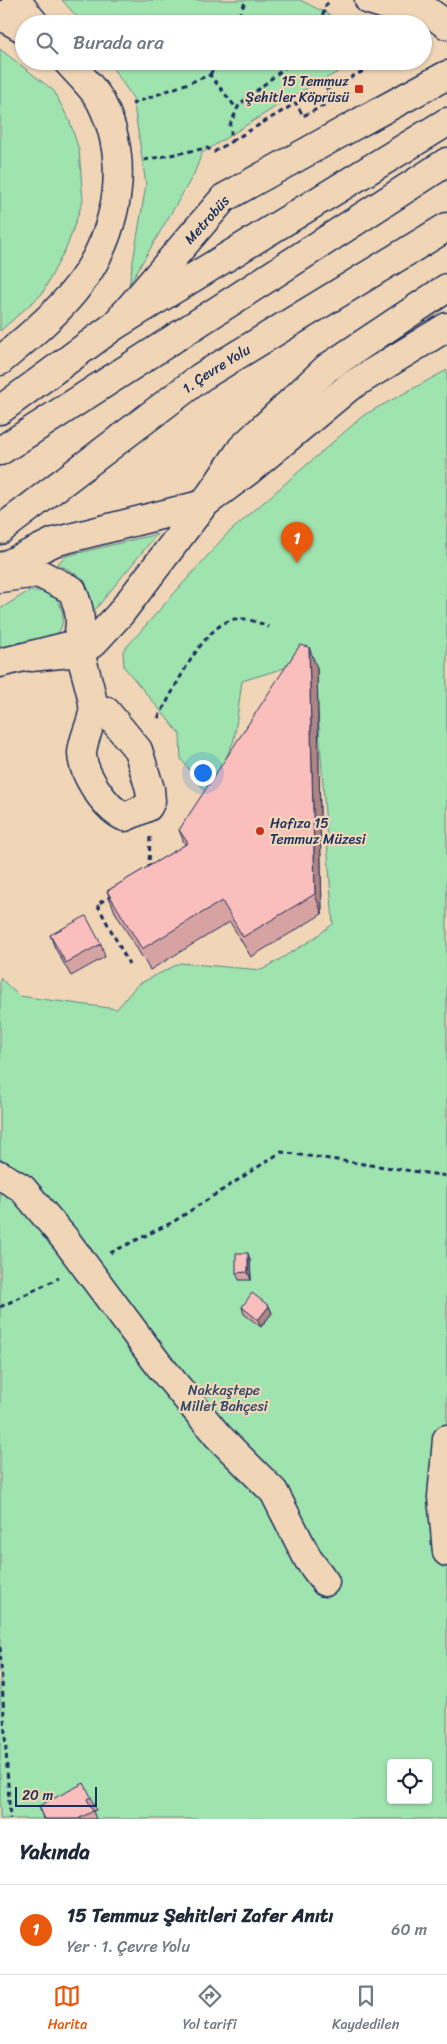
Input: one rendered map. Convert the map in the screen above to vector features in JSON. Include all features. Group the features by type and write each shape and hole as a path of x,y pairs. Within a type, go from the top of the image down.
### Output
{"main road":[{"path":"16,0 28,15"},
{"path":"369,0 385,5 418,4 447,25"},
{"path":"0,15 15,24"},
{"path":"0,361 60,307 86,275 108,231 116,203 119,165 114,138 101,101 75,70"},
{"name":"Metrobüs","path":"0,410 114,326 224,198 297,155 447,75"},
{"path":"114,326 447,122"},
{"path":"0,451 447,162"},
{"name":"1. Çevre Yolu","path":"0,530 201,377 447,227"},
{"path":"0,663 78,648 92,643 120,614 204,504 242,448 327,368 447,288"},
{"path":"0,568 54,542 204,504 248,472 349,387 447,327"},
{"path":"0,578 38,573 72,590 79,608 81,630 78,648 94,711"},
{"path":"0,1175 22,1188 65,1239 159,1366 218,1436 274,1492 308,1559 325,1582"},
{"path":"447,1439 442,1497 447,1552"}],"path":[{"path":"239,15 246,0"},
{"path":"323,15 326,5 331,0"},
{"path":"127,105 210,75 212,70"},
{"path":"232,141 230,125 239,105 282,70"},
{"path":"331,102 324,90 365,70"},
{"path":"210,75 237,109"},
{"path":"154,158 207,148 214,152 296,103 303,116 340,98"},
{"path":"158,718 202,644 215,628 232,620 251,620 269,626"},
{"path":"148,875 156,870"},
{"path":"114,894 97,904 129,964"},
{"path":"0,1307 173,1222 281,1152 447,1176"},
{"path":"0,1647 10,1819"}],"green space":[{"path":"62,0 300,0 330,15 75,15"},
{"path":"0,49 15,61 15,70 27,70 54,91 70,122 79,150 83,200 68,244 42,294 0,331"},
{"path":"114,70 342,70 296,94 202,153 194,174 129,285 146,185 133,98"},
{"name":"Nakkaştepe Millet Bahçesi","path":"447,370 447,1819 0,1819 0,978 19,996 117,1009 137,985 180,963 262,970 310,941 333,924 314,659 242,681 234,740 209,796 181,759 180,734 124,667 123,651 226,535 364,415"},
{"path":"157,534 94,611 89,593 83,581 73,572 57,564 66,556"},
{"path":"29,591 47,592 56,599 61,608 63,619 60,629 57,634 46,640 0,646 0,609"}],"building":[{"name":"Hafıza 15 Temmuz Müzesi","path":"300,645 309,647 315,894 243,937 222,901 142,949 107,891 188,843 179,830"},
{"path":"86,916 101,944 66,963 50,935"},
{"path":"236,1253 248,1253 248,1272 236,1273"},
{"path":"252,1293 269,1306 258,1320 242,1307"},
{"path":"84,1783 91,1797 87,1799 93,1811 78,1819 45,1819 39,1806"}],"place":[{"name":"15 Temmuz Şehitler Köprüsü","path":"359,89"},
{"name":"15 Temmuz Şehitleri Zafer Anıtı","path":"297,563"},
{"name":"Hafıza 15 Temmuz Müzesi","path":"260,831"}]}
